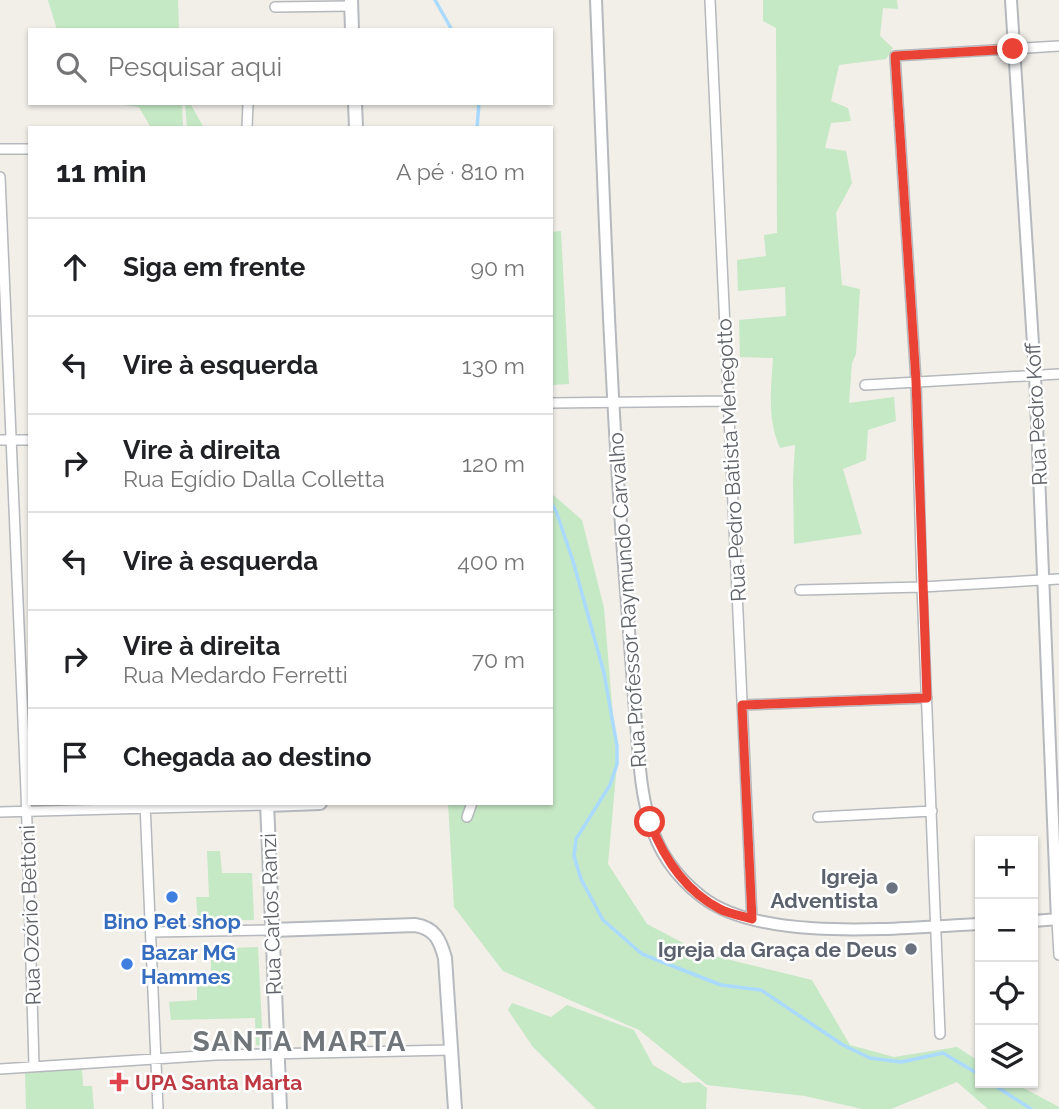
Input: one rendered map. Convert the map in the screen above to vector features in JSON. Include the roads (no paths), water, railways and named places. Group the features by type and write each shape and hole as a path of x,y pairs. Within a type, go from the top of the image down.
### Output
{"main road":[{"path":"351,3 352,28"},
{"path":"355,105 356,126"},
{"name":"Rua Carlos Ranzi","path":"267,805 280,1109"},
{"path":"272,930 415,925 433,931 440,941 444,958 455,1109"}],"street":[{"name":"Rua Professor Raymundo Carvalho","path":"596,0 612,402 642,790 650,822 669,864 687,884 722,911 802,928 975,923"},
{"name":"Rua Pedro Batista Menegotto","path":"710,0 752,919"},
{"name":"Rua Pedro Koff","path":"1010,0 1035,375 1059,955"},
{"path":"275,7 351,3"},
{"path":"940,1034 916,381 895,56 1059,46"},
{"path":"247,126 248,105"},
{"path":"0,149 28,149"},
{"name":"Rua Ozório Bettoni","path":"0,177 27,811 34,1065"},
{"path":"865,385 1059,374"},
{"path":"553,403 728,401"},
{"path":"0,440 28,440"},
{"path":"800,590 922,587 1059,579"},
{"path":"742,705 927,698"},
{"path":"0,813 206,805"},
{"path":"467,817 471,805"},
{"path":"145,806 158,1109"},
{"path":"818,817 932,811"},
{"path":"1038,921 1058,920"},
{"path":"150,932 272,930"},
{"path":"0,1069 156,1058 451,1050"}],"waterway":[{"path":"435,0 451,28"},
{"path":"477,126 479,105"},
{"path":"553,506 573,561 604,673 617,746 617,764 610,785 576,839 574,856 581,879 603,920 642,954 721,985 761,990 843,1045 870,1058 901,1062 943,1053 975,1072"},
{"path":"999,1088 1031,1109"}],"place":[{"name":"Igreja Adventista","path":"892,888"},
{"name":"Bino Pet shop","path":"172,897"},
{"name":"Igreja da Graça de Deus","path":"911,949"},
{"name":"Bazar MG Hammes","path":"127,964"},
{"name":"UPA Santa Marta","path":"119,1082"}],"district":[{"name":"SANTA MARTA","path":"300,1041"}]}
